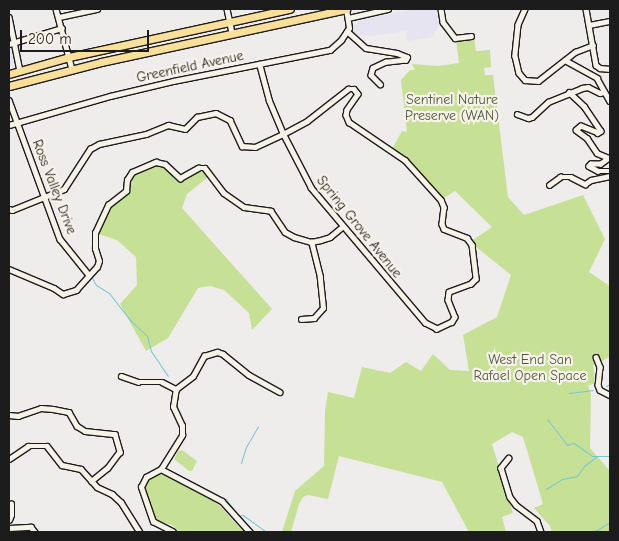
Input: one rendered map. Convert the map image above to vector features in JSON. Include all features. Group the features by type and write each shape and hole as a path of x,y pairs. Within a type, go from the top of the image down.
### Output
{"main road":[{"path":"9,74 69,57 290,9"},
{"path":"9,86 72,69 346,9"}],"street":[{"path":"56,9 72,69"},
{"path":"59,17 97,9"},
{"path":"227,9 232,33"},
{"path":"346,9 348,18 347,31 366,48 397,52 407,57 406,60 386,62 373,68 372,75 380,84"},
{"path":"348,18 388,9"},
{"path":"441,9 443,22 455,38 471,36"},
{"path":"525,9 518,25 515,56 519,73 525,80 538,81 575,52 593,45"},
{"path":"586,9 598,67 610,68"},
{"path":"9,17 11,43 20,71"},
{"path":"589,25 610,20"},
{"path":"11,43 62,28"},
{"name":"Greenfield Avenue","path":"9,125 110,96 330,50 347,31"},
{"path":"565,60 590,72 597,78 610,101"},
{"name":"Spring Grove Avenue","path":"259,64 269,101 283,134 311,188 342,227 431,328 437,329 452,322 455,318 448,300 449,292 471,284 477,275 474,250 464,236 446,231 442,224 444,209 441,200 402,158 349,122 346,115 347,110 358,94 354,89 348,89 307,121 283,134"},
{"path":"517,114 528,118 532,117 548,102 569,92 588,87 600,93 604,92"},
{"path":"569,92 584,106 601,131 598,133 581,126 576,130 587,138 597,153 609,158 601,164 590,164 589,166 598,171 610,171"},
{"name":"Ross Valley Drive","path":"9,100 60,239 89,275"},
{"path":"9,209 58,192 67,185 90,149 96,145 146,134 168,125 185,129 198,117 206,114 221,114 230,120 237,139 245,148 255,147 283,134"},
{"path":"9,269 54,288 63,294 76,290 98,263 95,249 95,233 108,205 124,194 127,180 132,172 156,162 165,164 180,178 198,168 205,168 224,193 244,207 271,211 285,232 294,237 311,242 330,237 342,227"},
{"path":"550,185 560,177 571,177 585,184 591,180 610,176"},
{"path":"301,319 314,318 324,308 320,277 311,242"},
{"path":"173,532 153,522 141,489 146,477 161,469 182,435 182,426 173,407 176,389 193,376 204,356 216,352 224,354 249,375 280,392"},
{"path":"596,358 600,368 598,385 600,390 610,395"},
{"path":"121,376 138,382 162,382 176,389"},
{"path":"9,415 18,416 41,408 53,409 69,412 77,426 85,431 115,434 120,452 108,468 92,481"},
{"path":"9,460 28,446 47,446 62,465 81,469 97,487 112,494 121,502 140,532"},
{"path":"509,458 501,468 510,497 516,505 537,521 541,532"},
{"path":"161,469 222,501 250,532"},
{"path":"9,520 11,504"},
{"path":"9,528 31,528 35,532"}],"shaded area":[{"path":"416,9 440,9 442,21 432,37 407,41 406,31 371,36 353,35 349,31 362,19"},
{"path":"9,45 11,45 16,65 9,71"}],"green space":[{"name":"West End San Rafael Open Space","path":"474,38 476,51 490,50 491,67 484,68 485,75 493,75 508,197 524,215 583,195 605,239 589,272 610,286 610,357 593,365 595,383 588,386 591,394 590,448 610,471 610,532 552,532 550,526 534,508 543,504 523,437 512,432 492,444 513,513 502,517 506,532 469,532 442,482 339,456 328,499 308,495 303,497 299,504 291,532 282,532 295,491 324,466 325,411 328,392 354,398 362,367 390,373 406,362 421,371 433,354 450,370 469,371 463,335 497,317 511,275 470,242 492,227 455,191 441,200 405,160 391,151 402,131 407,132 401,80 410,70 415,70 412,64 438,66 459,63 456,40"},
{"path":"162,162 177,177 202,167 208,177 187,194 182,208 272,309 252,330 249,313 224,290 210,286 198,288 168,338 146,351 120,304 137,285 136,257 117,240 95,233 111,202 124,194 132,172"},
{"path":"182,450 197,461 192,471 189,471 174,459 178,451"},
{"path":"162,474 216,502 244,532 179,532 172,525 155,520 145,485 150,477"}],"waterway":[{"path":"91,276 96,285 109,293 131,321 147,336 151,351 168,376"},
{"path":"606,386 610,384"},
{"path":"569,393 593,390"},
{"path":"547,419 567,445 574,443 592,456 610,456"},
{"path":"241,463 246,447 258,426"},
{"path":"546,489 562,479 577,476 584,466 596,457"},
{"path":"226,499 238,516 243,515 266,532"},
{"path":"585,532 597,530 610,522"}],"park label":[{"name":"Sentinel Nature Preserve (WAN)","path":"452,108"}]}
